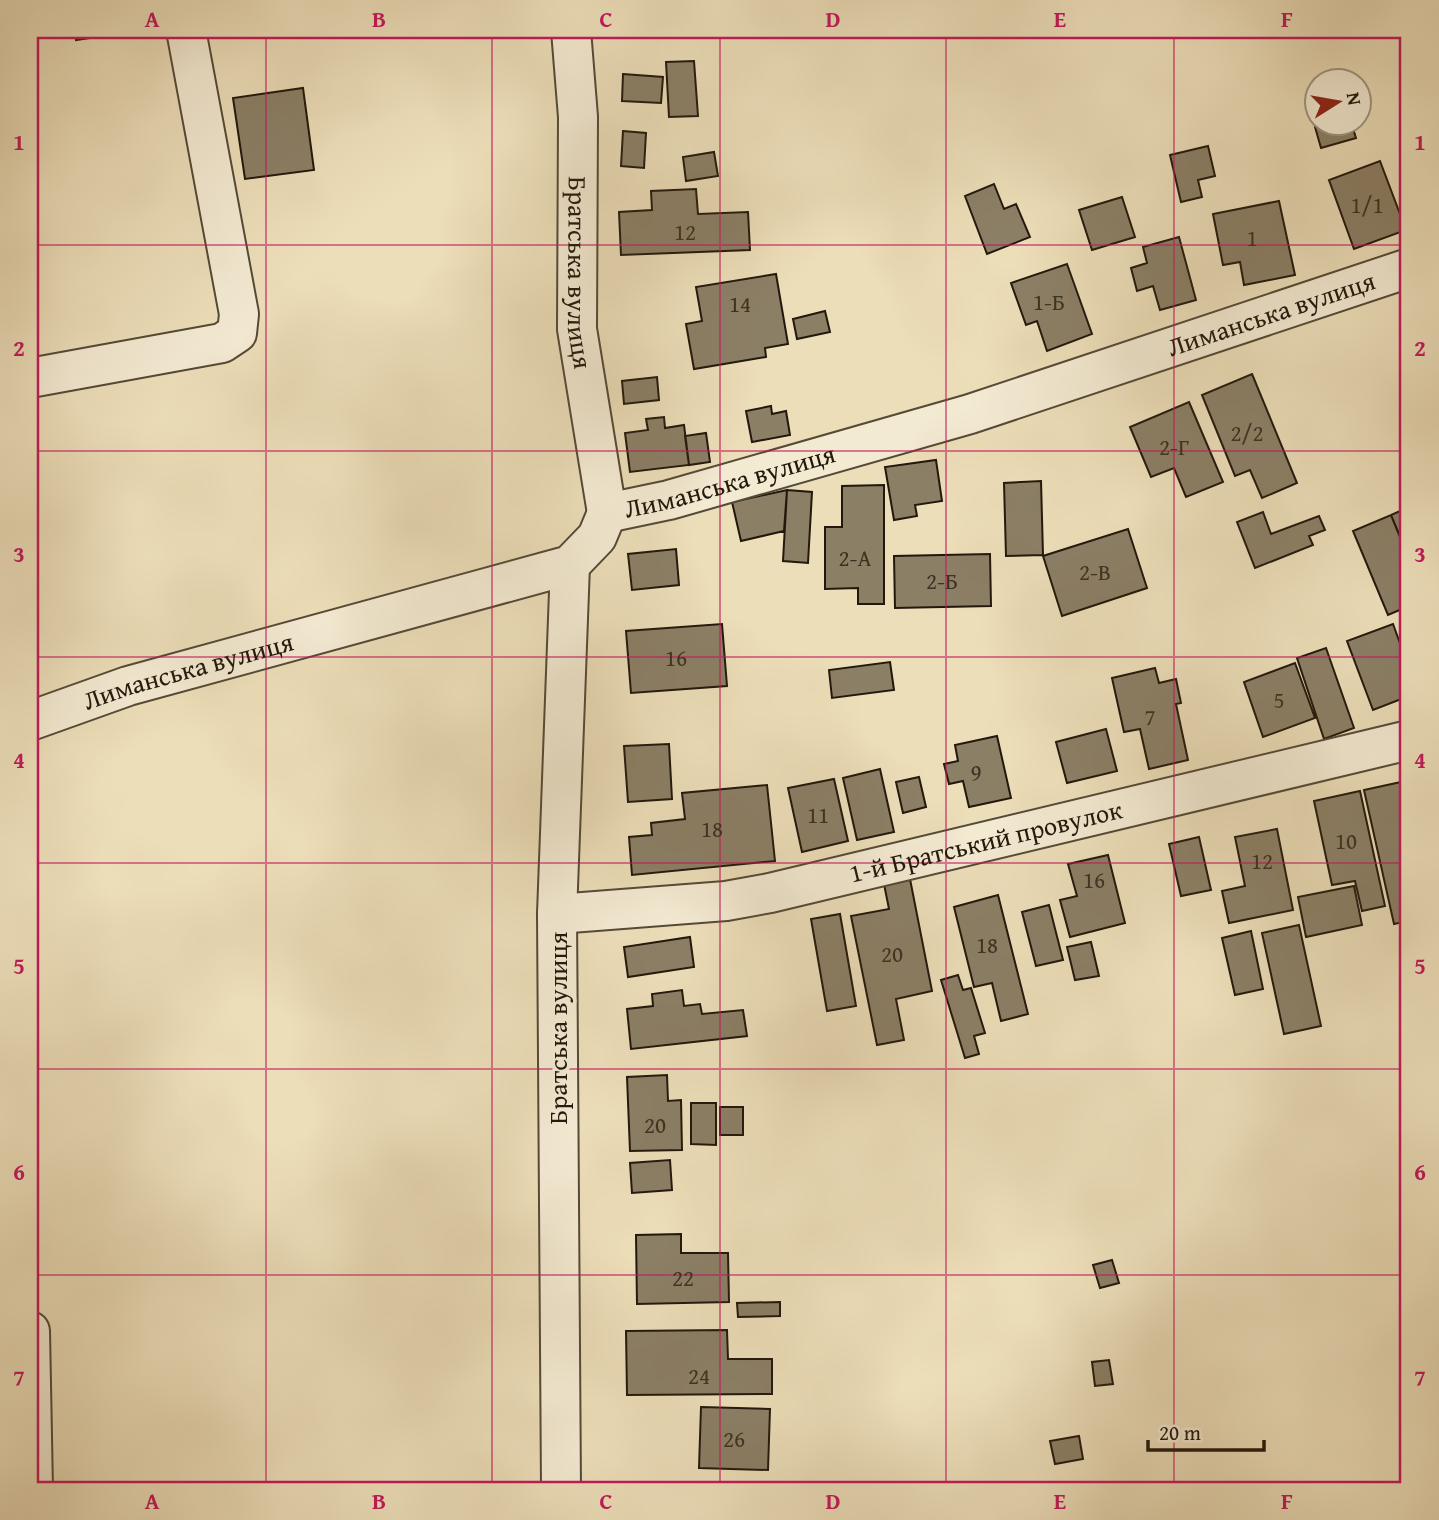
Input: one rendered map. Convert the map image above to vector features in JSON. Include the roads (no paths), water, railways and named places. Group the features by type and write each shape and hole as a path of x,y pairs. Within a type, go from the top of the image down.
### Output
{"street":[{"path":"30,378 222,343 237,333 239,314 186,30"},
{"name":"Братська вулиця","path":"571,30 578,117 578,328 607,513"},
{"name":"Лиманська вулиця","path":"30,721 128,686 570,565 597,537 607,513 681,496 970,414 1409,268"},
{"name":"Братська вулиця","path":"561,1490 557,914 570,565"},
{"name":"1-й Братський провулок","path":"557,914 726,901 791,889 1409,740"},
{"path":"30,1331 33,1490"}]}
